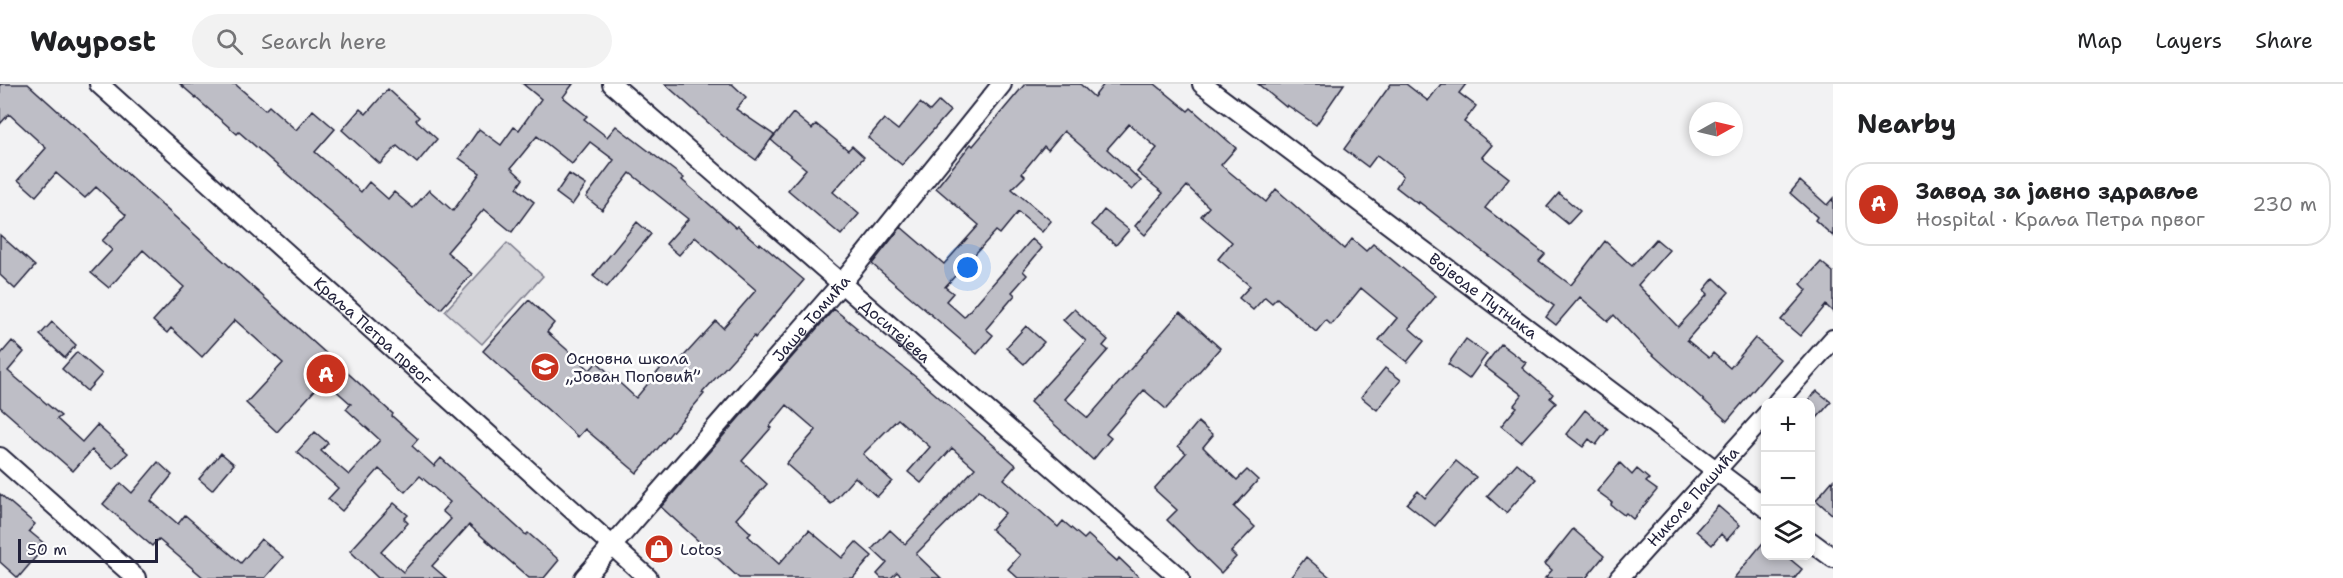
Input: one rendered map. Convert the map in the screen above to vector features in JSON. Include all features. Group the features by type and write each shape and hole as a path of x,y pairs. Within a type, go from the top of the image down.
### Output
{"street":[{"name":"Краља Петра првог","path":"99,84 648,578"},
{"name":"Доситејева","path":"612,84 1180,578"},
{"name":"Јаше Томића","path":"584,578 841,284 1002,84"},
{"name":"Војводе Путника","path":"1202,84 1763,506"},
{"path":"1781,398 1833,339"},
{"name":"Николе Пашића","path":"1619,578 1761,420"},
{"path":"0,457 136,578"},
{"path":"1815,545 1833,558"}],"shaded area":[{"path":"507,243 543,276 482,344 445,311"}],"building":[{"path":"0,84 28,84 393,414 392,416 418,439 412,446 434,466 441,458 526,535 528,533 559,560 544,578 529,578 469,525 432,566 446,578 378,578 350,551 394,503 408,515 404,519 408,523 381,552 403,572 451,519 442,511 450,502 420,476 405,492 379,469 342,511 328,499 338,488 297,452 315,432 328,443 321,451 349,475 380,440 346,409 351,404 324,380 277,432 246,403 283,363 235,320 202,357 171,328 167,333 153,321 184,287 143,250 109,288 91,273 112,250 102,241 126,215 96,187 85,198 56,173 36,196 18,180 46,148 9,114 0,124"},
{"path":"180,84 235,84 265,110 269,106 296,130 313,110 335,129 315,152 361,192 369,182 388,199 394,192 413,208 429,190 453,211 480,173 459,158 479,129 501,145 514,127 519,130 541,99 523,84 573,84 563,97 587,116 584,119 607,137 616,126 684,178 682,180 736,228 737,226 759,245 760,243 804,280 755,338 754,336 702,393 704,394 637,473 585,429 578,437 483,351 529,300 554,323 547,332 590,370 597,362 636,398 666,362 673,368 716,321 723,328 756,290 695,237 679,255 666,244 688,219 630,173 602,210 586,197 614,160 590,142 572,164 537,136 511,168 523,179 517,188 534,202 512,232 484,209 447,252 472,274 441,309 239,132 237,134"},
{"path":"665,84 732,84 746,97 736,109 774,135 756,160 723,136"},
{"path":"1025,84 1080,84 1094,97 1104,84 1155,84 1188,111 1191,108 1236,148 1221,165 1266,202 1276,189 1344,249 1352,239 1366,251 1373,244 1436,296 1409,328 1424,341 1407,362 1379,340 1397,318 1361,288 1331,325 1326,320 1316,332 1277,298 1272,303 1265,297 1253,310 1239,298 1250,286 1218,259 1232,242 1201,216 1209,207 1187,186 1145,235 1135,226 1163,193 1137,172 1157,148 1129,124 1107,149 1141,181 1132,190 1064,131 1048,150 1044,146 1022,173 1025,176 1012,189 1051,221 1042,232 1018,212 1000,234 996,231 945,287 953,293 946,301 964,317 1032,239 1042,248 1023,271 1027,275 1012,292 1015,295 986,329 993,335 977,354 872,264 901,227 944,264 979,225 936,188 971,144 973,146"},
{"path":"1258,84 1344,84 1316,125 1287,105 1286,107"},
{"path":"1391,84 1406,84 1428,101 1441,84 1466,84 1459,93 1476,106 1464,122 1492,145 1482,157 1509,178 1485,208 1545,254 1539,261 1571,285 1605,241 1632,266 1656,239 1669,250 1638,285 1678,327 1708,294 1704,290 1714,278 1729,292 1687,340 1709,358 1713,353 1730,368 1755,338 1780,359 1727,421 1642,345 1614,315 1608,321 1580,297 1556,325 1546,317 1554,306 1419,202 1418,204 1396,187 1403,176 1377,155 1368,167 1344,149"},
{"path":"388,89 419,117 416,120 437,139 417,163 397,146 380,164 342,130 360,109 366,114"},
{"path":"939,101 950,111 902,165 868,138 884,119 898,130 920,103 930,111"},
{"path":"793,113 812,129 816,124 848,150 852,146 864,157 833,192 859,214 841,235 788,190 806,169 771,140"},
{"path":"569,174 586,185 572,205 556,193"},
{"path":"1800,181 1827,205 1833,198 1833,236 1815,220 1817,217 1790,193"},
{"path":"1559,193 1580,211 1568,224 1547,207"},
{"path":"1104,210 1129,230 1116,245 1092,225"},
{"path":"637,222 651,234 607,287 593,276"},
{"path":"0,235 35,266 15,289 0,275"},
{"path":"1821,262 1833,272 1833,312 1826,305 1800,336 1781,320 1807,290 1801,284"},
{"path":"834,309 1016,465 1004,479 1058,527 1063,521 1084,539 1088,535 1117,561 1119,558 1140,578 1018,578 1008,569 1020,555 991,529 1005,513 979,490 916,554 941,578 903,578 897,572 891,578 881,578 877,574 887,563 872,549 890,530 905,544 975,468 952,448 921,483 908,472 930,447 898,419 863,454 892,481 877,497 855,477 831,504 786,464 816,430 787,405 769,427 771,428 742,461 767,484 736,519 751,533 748,536 779,564 809,530 842,558 856,542 872,556 853,578 739,578 661,507"},
{"path":"1074,309 1108,340 1103,346 1108,350 1065,399 1088,418 1180,312 1220,348 1166,409 1144,390 1106,434 1111,438 1093,460 1030,402 1086,341 1063,320"},
{"path":"52,322 76,345 65,358 40,335"},
{"path":"1026,326 1044,342 1024,364 1006,348"},
{"path":"1466,339 1487,354 1469,379 1448,364"},
{"path":"12,341 24,352 8,371 61,416 57,419 82,442 97,425 128,453 113,469 92,450 73,471 0,407 0,355"},
{"path":"1501,344 1526,363 1522,368 1553,394 1550,398 1556,403 1521,442 1501,426 1517,407 1514,405 1522,395 1484,366"},
{"path":"77,352 102,374 87,391 62,369"},
{"path":"1385,368 1401,380 1377,410 1361,397"},
{"path":"1817,391 1831,402 1815,420 1815,398 1810,398"},
{"path":"1585,410 1608,429 1596,445 1589,439 1583,447 1566,434"},
{"path":"1198,422 1213,435 1203,447 1220,464 1237,480 1247,470 1258,480 1234,507 1255,527 1231,552 1236,557 1221,573 1167,520 1177,510 1154,489 1186,453 1178,446"},
{"path":"221,453 234,464 212,490 199,479"},
{"path":"1456,461 1476,477 1435,526 1407,504 1418,491 1425,498"},
{"path":"158,462 172,475 151,501 178,524 185,515 241,563 261,539 283,557 265,578 204,578 158,539 152,546 103,504 121,483 132,493"},
{"path":"1517,463 1536,479 1506,513 1487,496"},
{"path":"1620,463 1632,475 1637,469 1649,479 1646,482 1657,490 1633,519 1616,509 1611,505 1612,502 1597,491"},
{"path":"1833,480 1833,515 1816,500"},
{"path":"0,494 35,524 29,531 46,545 18,578 0,562"},
{"path":"1718,506 1740,525 1727,540 1721,534 1712,545 1696,531"},
{"path":"1573,529 1604,556 1586,578 1545,578 1552,570 1545,564"},
{"path":"1761,545 1761,560 1791,560 1802,569 1795,578 1734,578"},
{"path":"1306,557 1331,578 1290,578"}],"place":[{"name":"Основна школа „Јован Поповић”","path":"545,367"},
{"name":"Завод за јавно здравље","path":"326,374"},
{"name":"Lotos","path":"659,549"}]}
